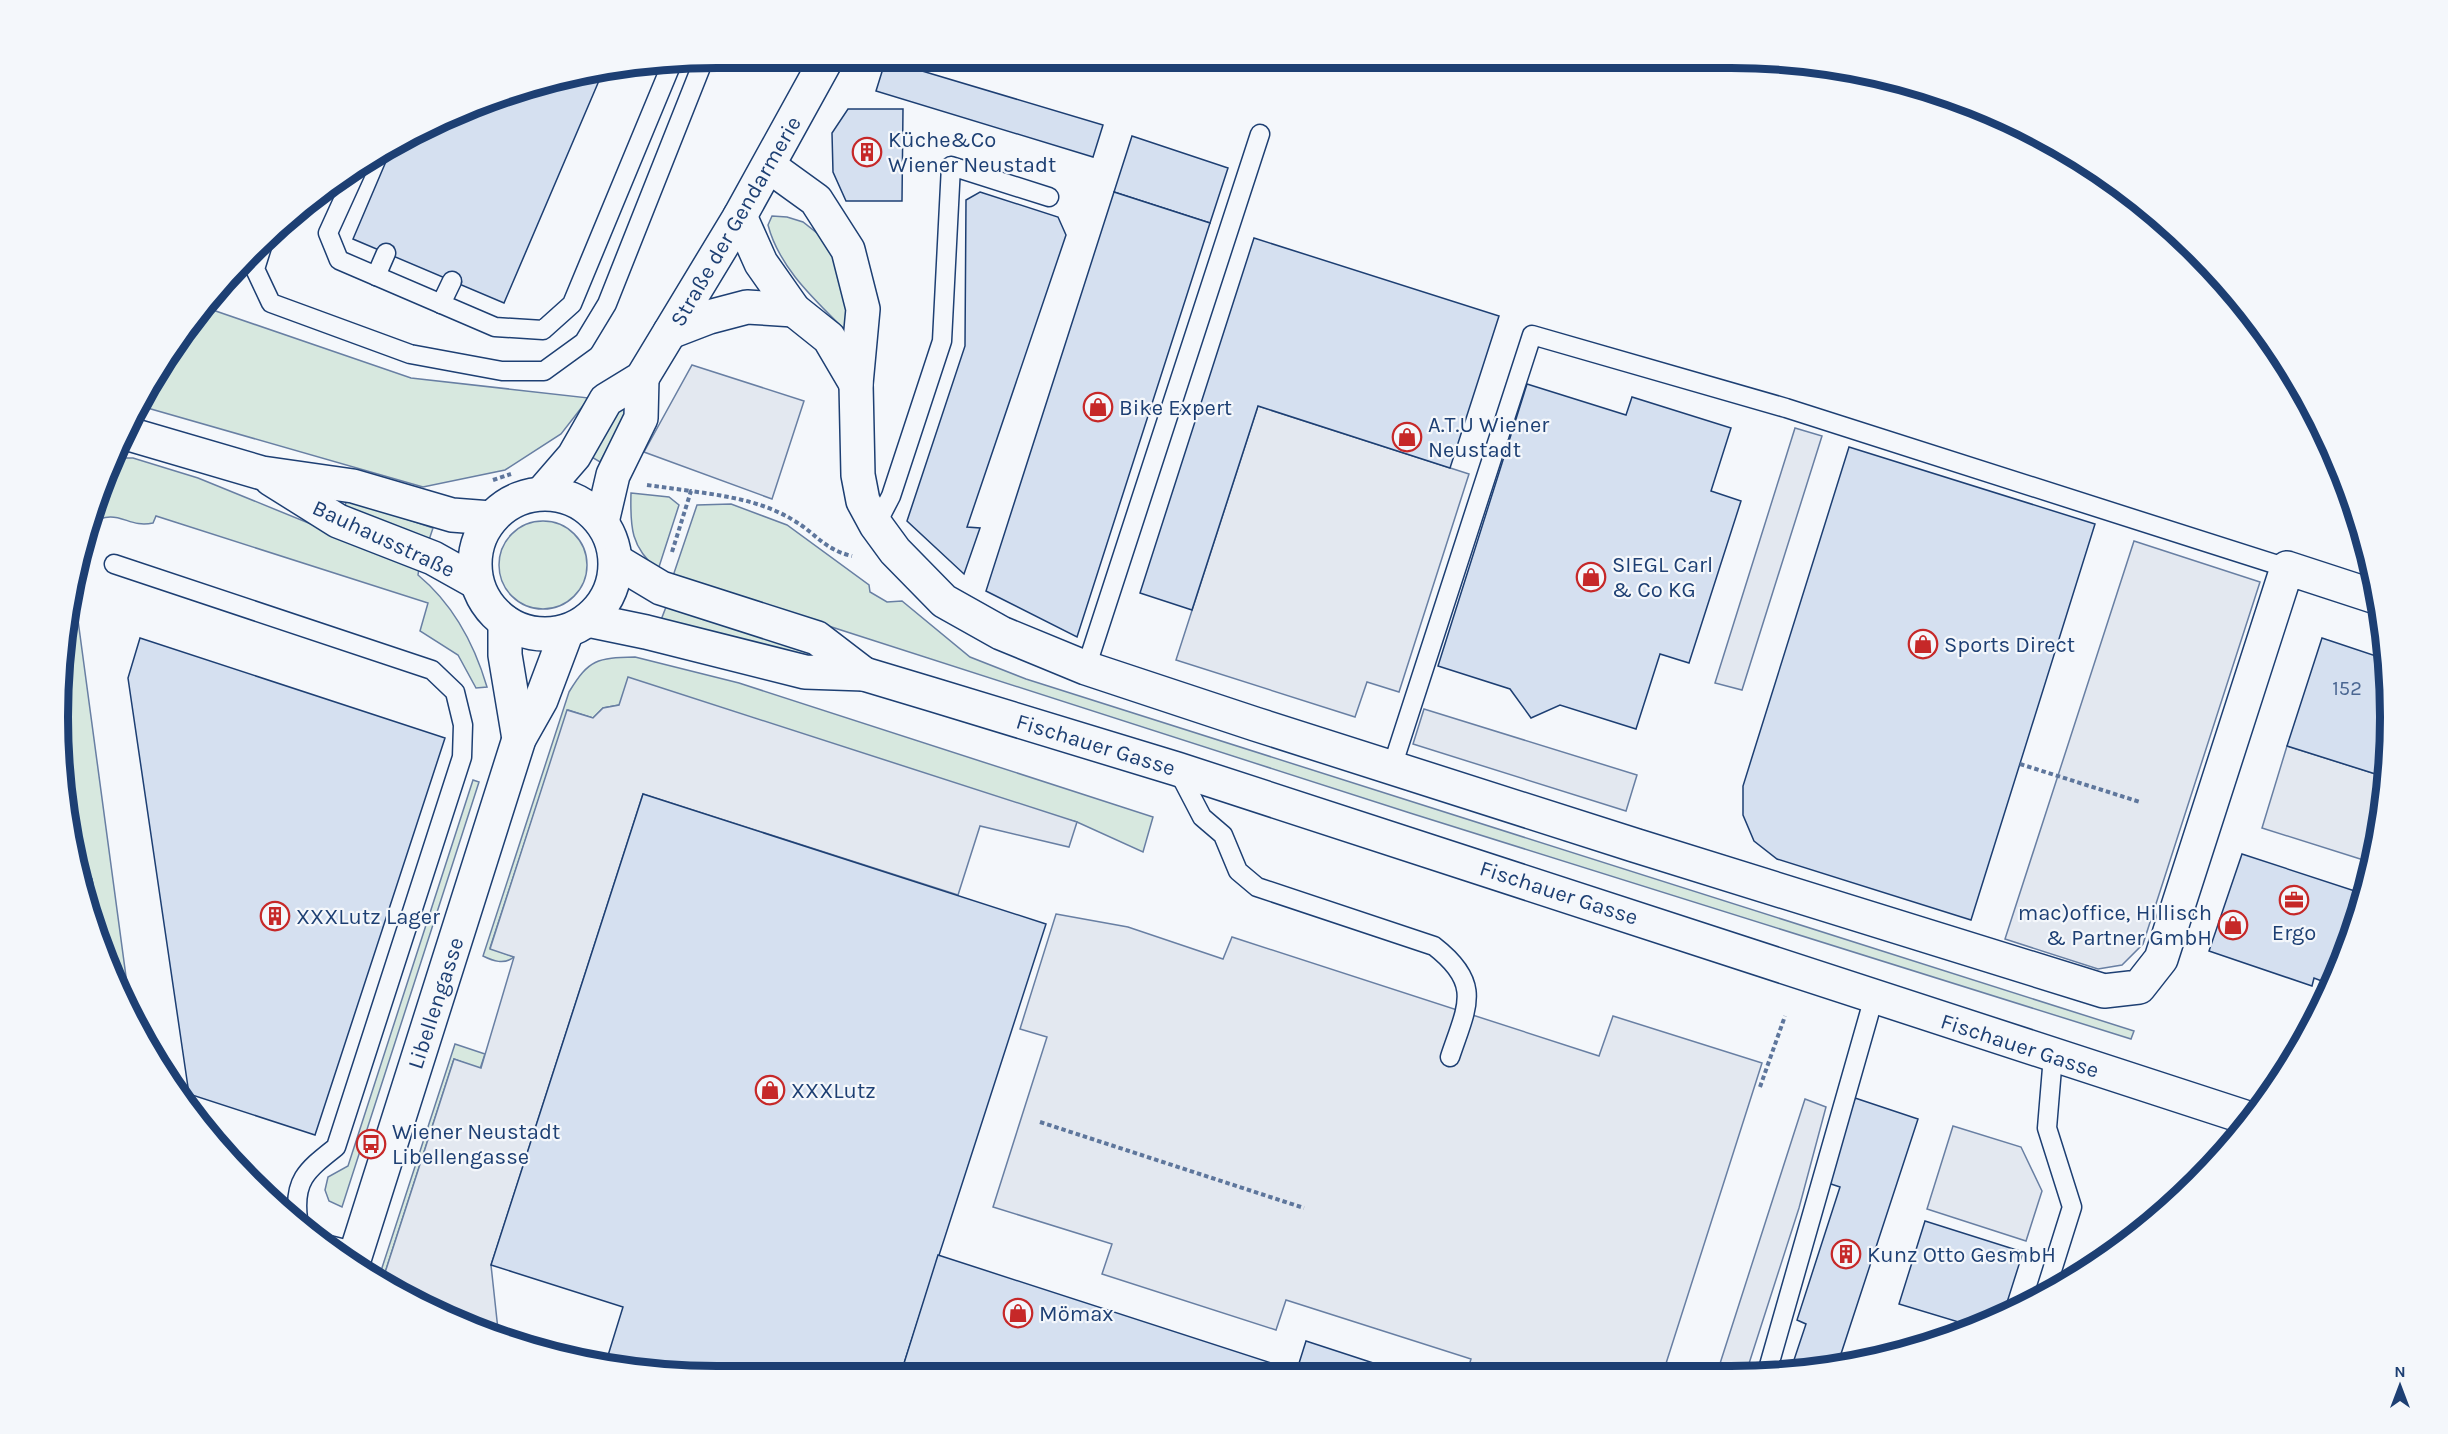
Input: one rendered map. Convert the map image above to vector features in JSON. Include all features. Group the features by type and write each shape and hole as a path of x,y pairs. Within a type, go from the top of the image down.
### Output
{"street":[{"name":"Straße der Gendarmerie","path":"542,493 574,456 606,400 642,378 769,166 822,68"},
{"path":"769,166 816,200 848,250 863,309 856,384 858,475 863,501 876,525 895,551 944,601 1001,633 1086,668 1646,849 2104,991 2139,987 2160,959 2287,568 2369,595"},
{"path":"740,216 761,263 794,310 829,338 856,384"},
{"path":"670,332 709,316 747,308 794,310"},
{"name":"Straße der Gendarmerie","path":"602,522 613,475 641,418 642,378"},
{"name":"Bauhausstraße","path":"132,435 262,473 353,486 452,515 491,518"},
{"name":"Bauhausstraße","path":"262,473 338,521 433,558 477,582"},
{"path":"542,493 564,496 585,506 602,522 612,541 616,561 613,584 603,604 577,626 545,634 524,632 504,622 487,605 477,582 474,560 479,538 491,518 514,501 542,493"},
{"name":"Fischauer Gasse","path":"616,561 661,588 817,638 864,674"},
{"name":"Libellengasse","path":"504,622 504,655 519,739"},
{"name":"Fischauer Gasse","path":"577,626 645,632 805,672 864,674 1177,769 2242,1116"},
{"name":"Libellengasse","path":"355,1256 519,739 577,626"}],"lane":[{"path":"259,257 255,269 271,303 410,354 502,370 544,370 584,342 607,304 700,68"},
{"path":"352,180 328,233 339,260 495,327 543,330 572,304 669,70"},
{"path":"1086,668 1260,134"},
{"path":"876,525 891,496 942,341 951,166 1049,197"},
{"path":"376,276 386,253"},
{"path":"441,304 452,281"},
{"path":"1392,767 1532,335 1786,408 2287,568"},
{"path":"114,564 432,670 455,692 463,725 462,757 336,1147 308,1169 295,1198 297,1211"},
{"path":"1177,769 1202,817 1224,835 1238,871 1257,887 1434,946 1454,962 1464,980 1467,1004 1450,1057"},
{"path":"1769,1365 1874,997"},
{"path":"2048,1283 2072,1207 2047,1128 2053,1056"}],"path":[{"path":"661,588 691,491 739,497 793,519 835,552 853,556 895,551"},
{"path":"2020,764 2140,802"},
{"path":"1760,1087 1785,1016"},
{"path":"1040,1122 1304,1208"}],"shaded area":[{"path":"772,216 787,217 803,222 827,241 846,286 846,326 843,328 798,281 780,255 768,225"},
{"path":"212,310 411,378 589,398 561,434 505,470 423,487 146,408 177,356"},
{"path":"692,365 804,401 772,499 644,452"},
{"path":"1258,406 1469,474 1399,692 1367,682 1355,717 1176,660"},
{"path":"619,407 628,411 600,462 590,456"},
{"path":"1795,428 1822,436 1742,690 1715,683"},
{"path":"121,458 133,458 198,478 419,568 418,575 442,599 461,625 476,655 487,687 476,688 458,655 420,631 428,603 156,516 153,523 144,524 116,517 99,519"},
{"path":"631,493 669,497 679,505 658,570 637,545 632,527"},
{"path":"347,499 433,528 429,540 345,506"},
{"path":"731,504 787,525 869,585 870,592 887,602 902,601 970,657 1026,679 2134,1031 2131,1039 1410,813 673,576 697,505"},
{"path":"543,521 568,528 580,540 587,565 580,590 568,602 543,609 518,602 506,590 499,565 506,540 518,528"},
{"path":"2134,541 2260,582 2143,944 2122,965 2098,969 2005,939"},
{"path":"666,607 811,653 808,660 661,620"},
{"path":"77,610 128,990 102,926 92,879 89,880 80,844 69,759 69,675"},
{"path":"635,657 739,683 1153,817 1143,852 1077,822 619,705 603,708 593,718 568,710 490,948 514,957 502,962 483,956 569,692 582,673 595,662 611,658"},
{"path":"628,677 1077,822 1069,847 980,826 958,895 643,794 491,1265 498,1328 430,1300 384,1274 454,1059 481,1068 514,957 490,949 567,710 593,718 603,708 619,705"},
{"path":"1424,709 1637,775 1626,811 1413,744"},
{"path":"2287,746 2378,775 2364,860 2262,828"},
{"path":"473,780 479,782 342,1207 329,1201 325,1190 328,1177 348,1166"},
{"path":"92,879 96,907 90,885 89,880"},
{"path":"1056,914 1128,927 1223,959 1232,937 1599,1056 1613,1016 1762,1063 1665,1366 1469,1366 1471,1359 1286,1300 1276,1330 1102,1274 1112,1244 993,1207 1047,1037 1020,1029"},
{"path":"455,1044 485,1054 480,1069 454,1059 384,1274 381,1272"},
{"path":"1805,1099 1826,1107 1799,1208 1748,1366 1719,1366"},
{"path":"1953,1126 2021,1147 2042,1191 2026,1241 1927,1209"}],"building":[{"path":"883,68 912,68 1103,125 1093,157 876,91"},
{"path":"600,78 504,303 353,239 388,158 430,134 508,102"},
{"name":"Küche&Co Wiener Neustadt","path":"848,109 903,109 902,201 846,201 833,172 832,133"},
{"path":"1132,136 1228,168 1210,223 1114,192"},
{"path":"980,192 1058,217 1066,235 967,527 980,528 964,574 907,521 965,346 966,200"},
{"name":"Bike Expert","path":"1114,192 1210,223 1077,637 986,591"},
{"name":"A.T.U Wiener Neustadt","path":"1254,238 1499,316 1450,468 1258,406 1192,610 1140,593"},
{"name":"SIEGL Carl & Co KG","path":"1527,384 1626,415 1632,397 1731,428 1711,491 1741,501 1689,663 1660,654 1636,729 1560,705 1531,718 1510,689 1438,666"},
{"name":"Sports Direct","path":"1849,447 2095,524 1971,920 1777,859 1754,841 1743,815 1743,786"},
{"name":"XXXLutz Lager","path":"140,638 445,738 315,1135 189,1094 128,678"},
{"path":"2322,638 2377,656 2380,717 2378,775 2287,746"},
{"name":"XXXLutz","path":"643,794 1046,924 903,1366 675,1365 608,1357 623,1307 491,1265"},
{"path":"2242,854 2356,891 2346,926 2324,982 2314,978 2312,986 2209,951"},
{"name":"Kunz Otto GesmbH","path":"1855,1098 1918,1119 1840,1357 1793,1363 1806,1324 1797,1320 1840,1187 1828,1183"},
{"path":"1925,1221 2023,1252 2006,1305 1980,1317 1963,1323 1899,1304"},
{"name":"Mömax","path":"938,1255 1281,1366 903,1366"},
{"path":"1306,1341 1382,1366 1298,1366"}],"place":[{"name":"Küche&Co Wiener Neustadt","path":"867,152"},
{"name":"Bike Expert","path":"1098,407"},
{"name":"A.T.U Wiener Neustadt","path":"1407,437"},
{"name":"SIEGL Carl & Co KG","path":"1591,577"},
{"name":"Sports Direct","path":"1923,644"},
{"name":"Ergo","path":"2294,900"},
{"name":"XXXLutz Lager","path":"275,916"},
{"name":"mac)office, Hillisch & Partner GmbH","path":"2233,925"},
{"name":"XXXLutz","path":"770,1090"},
{"name":"Wiener Neustadt Libellengasse","path":"371,1144"},
{"name":"Kunz Otto GesmbH","path":"1846,1254"},
{"name":"Mömax","path":"1018,1313"}]}
